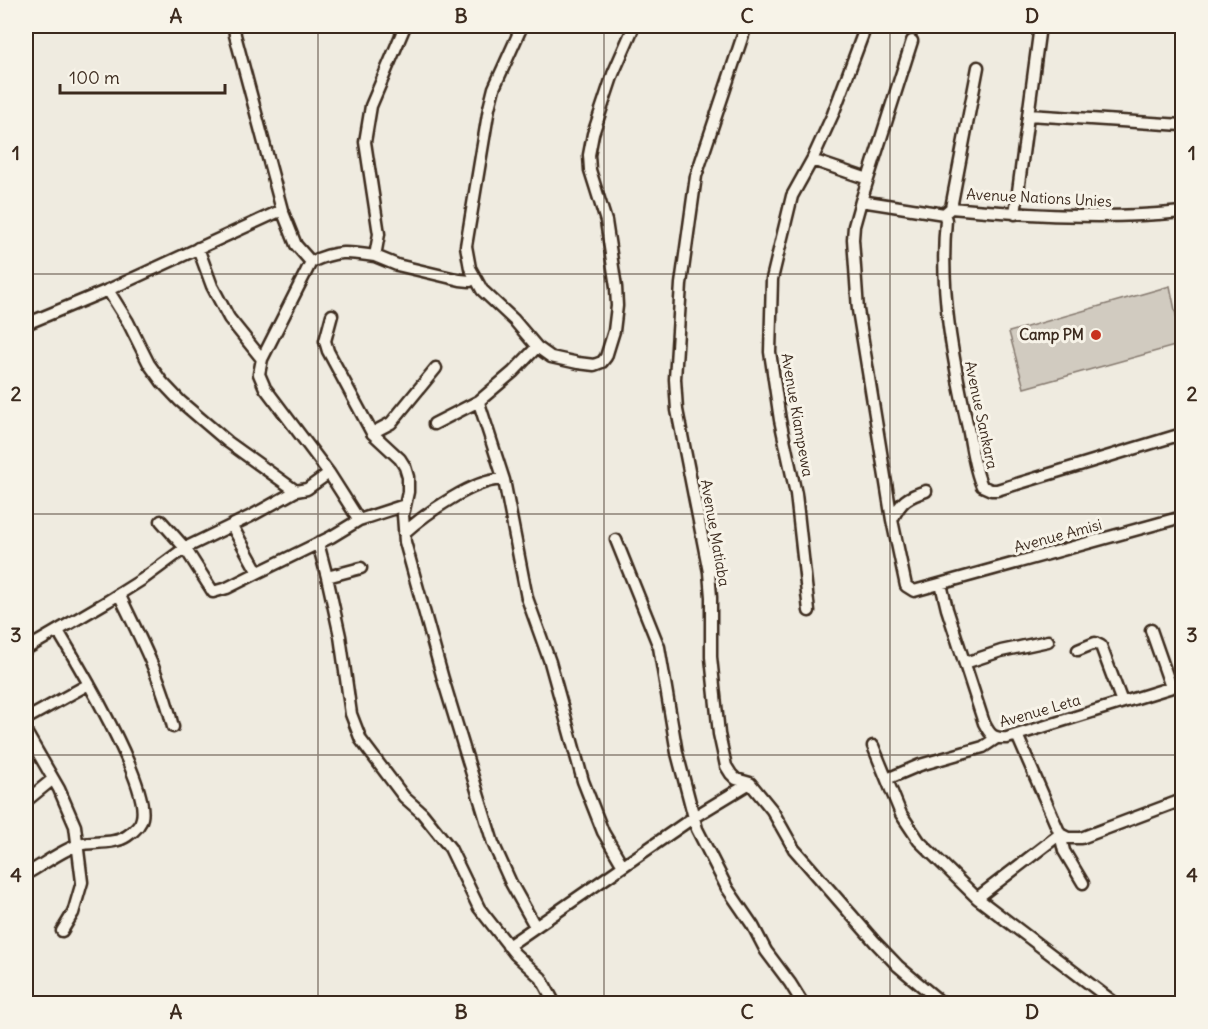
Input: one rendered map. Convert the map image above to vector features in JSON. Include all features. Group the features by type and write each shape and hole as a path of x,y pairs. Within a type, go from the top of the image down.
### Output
{"street":[{"path":"234,26 282,210 297,245 311,262"},
{"path":"375,256 379,234 365,142 371,106 405,26"},
{"path":"522,26 494,88 489,108 466,246 470,268 474,278 492,301 514,320 537,347 551,357 594,365 602,362 606,357 614,331 617,306 611,246 606,221 590,170 589,155 593,134 613,74 634,26"},
{"name":"Avenue Matiaba","path":"746,26 696,176 681,284 675,379 677,410 708,573 711,597 711,657 722,749 731,774 736,779 750,783 772,810 794,849 898,966 943,1004"},
{"name":"Avenue Kiampewa","path":"809,611 796,494 774,389 769,326 772,279 790,202 833,114 866,26"},
{"path":"1015,214 1040,26"},
{"name":"Avenue Amisi","path":"912,41 861,201 853,239 855,290 892,520 906,586 914,591 1182,517"},
{"path":"948,211 978,67"},
{"path":"1029,115 1182,125"},
{"path":"812,160 868,179"},
{"name":"Avenue Nations Unies","path":"861,201 948,211 1092,218 1182,212"},
{"path":"26,324 108,290 282,210"},
{"name":"Avenue Sankara","path":"948,211 945,268 947,321 959,387 982,486 997,490 1182,434"},
{"path":"198,248 212,286 229,318 262,359"},
{"path":"359,520 329,473 261,381 259,374 262,359 311,262 327,255 346,252 375,256 398,265 460,280 470,281 474,278"},
{"path":"108,290 128,322 149,364 162,382 180,401 228,442 296,491"},
{"path":"333,315 325,341 328,351 372,434 377,441 400,459 405,467 408,492 403,515 404,533 443,680 493,843 511,883 535,926"},
{"path":"434,424 479,401 513,372 537,347"},
{"path":"372,434 391,423 436,368"},
{"path":"479,401 504,480 526,598 550,662 583,781 603,832 623,866"},
{"path":"26,649 119,594 185,548 232,526 296,491 307,489 329,473"},
{"path":"404,533 427,513 453,497 490,481 504,480"},
{"path":"892,520 898,507 910,496 926,491"},
{"path":"161,521 185,548 213,592 227,588 260,572 359,520 405,505"},
{"path":"232,526 256,569 260,572"},
{"path":"616,540 658,647 677,753 697,830 727,888 753,926 766,951 803,1004"},
{"path":"318,543 340,636 351,714 361,740 404,797 422,813 450,848 479,908 514,954 541,978 555,1004"},
{"path":"327,577 361,568"},
{"name":"Avenue Leta","path":"941,584 984,723 989,735 995,739 1007,738 1177,686"},
{"path":"119,594 158,675 173,727"},
{"path":"1151,630 1177,686"},
{"path":"26,874 77,845 122,839 141,823 143,817 137,782 89,684 58,631"},
{"path":"965,663 1001,651 1048,641"},
{"path":"1078,650 1095,643 1101,646 1122,702"},
{"path":"26,719 89,684"},
{"path":"26,732 68,807 75,826 82,882 73,914 62,931"},
{"path":"1017,735 1060,834 1064,851 1083,883"},
{"path":"887,779 920,765 983,747 995,739"},
{"path":"873,746 901,814 918,841 977,898 1116,1004"},
{"path":"26,801 53,779"},
{"path":"508,946 694,817 750,783"},
{"path":"1060,834 1068,838 1081,838 1182,800"},
{"path":"977,898 1060,834"}],"shaded area":[{"name":"Camp PM","path":"1170,286 1182,344 1024,388 1009,332"}],"place":[{"name":"Camp PM","path":"1096,335"}]}
